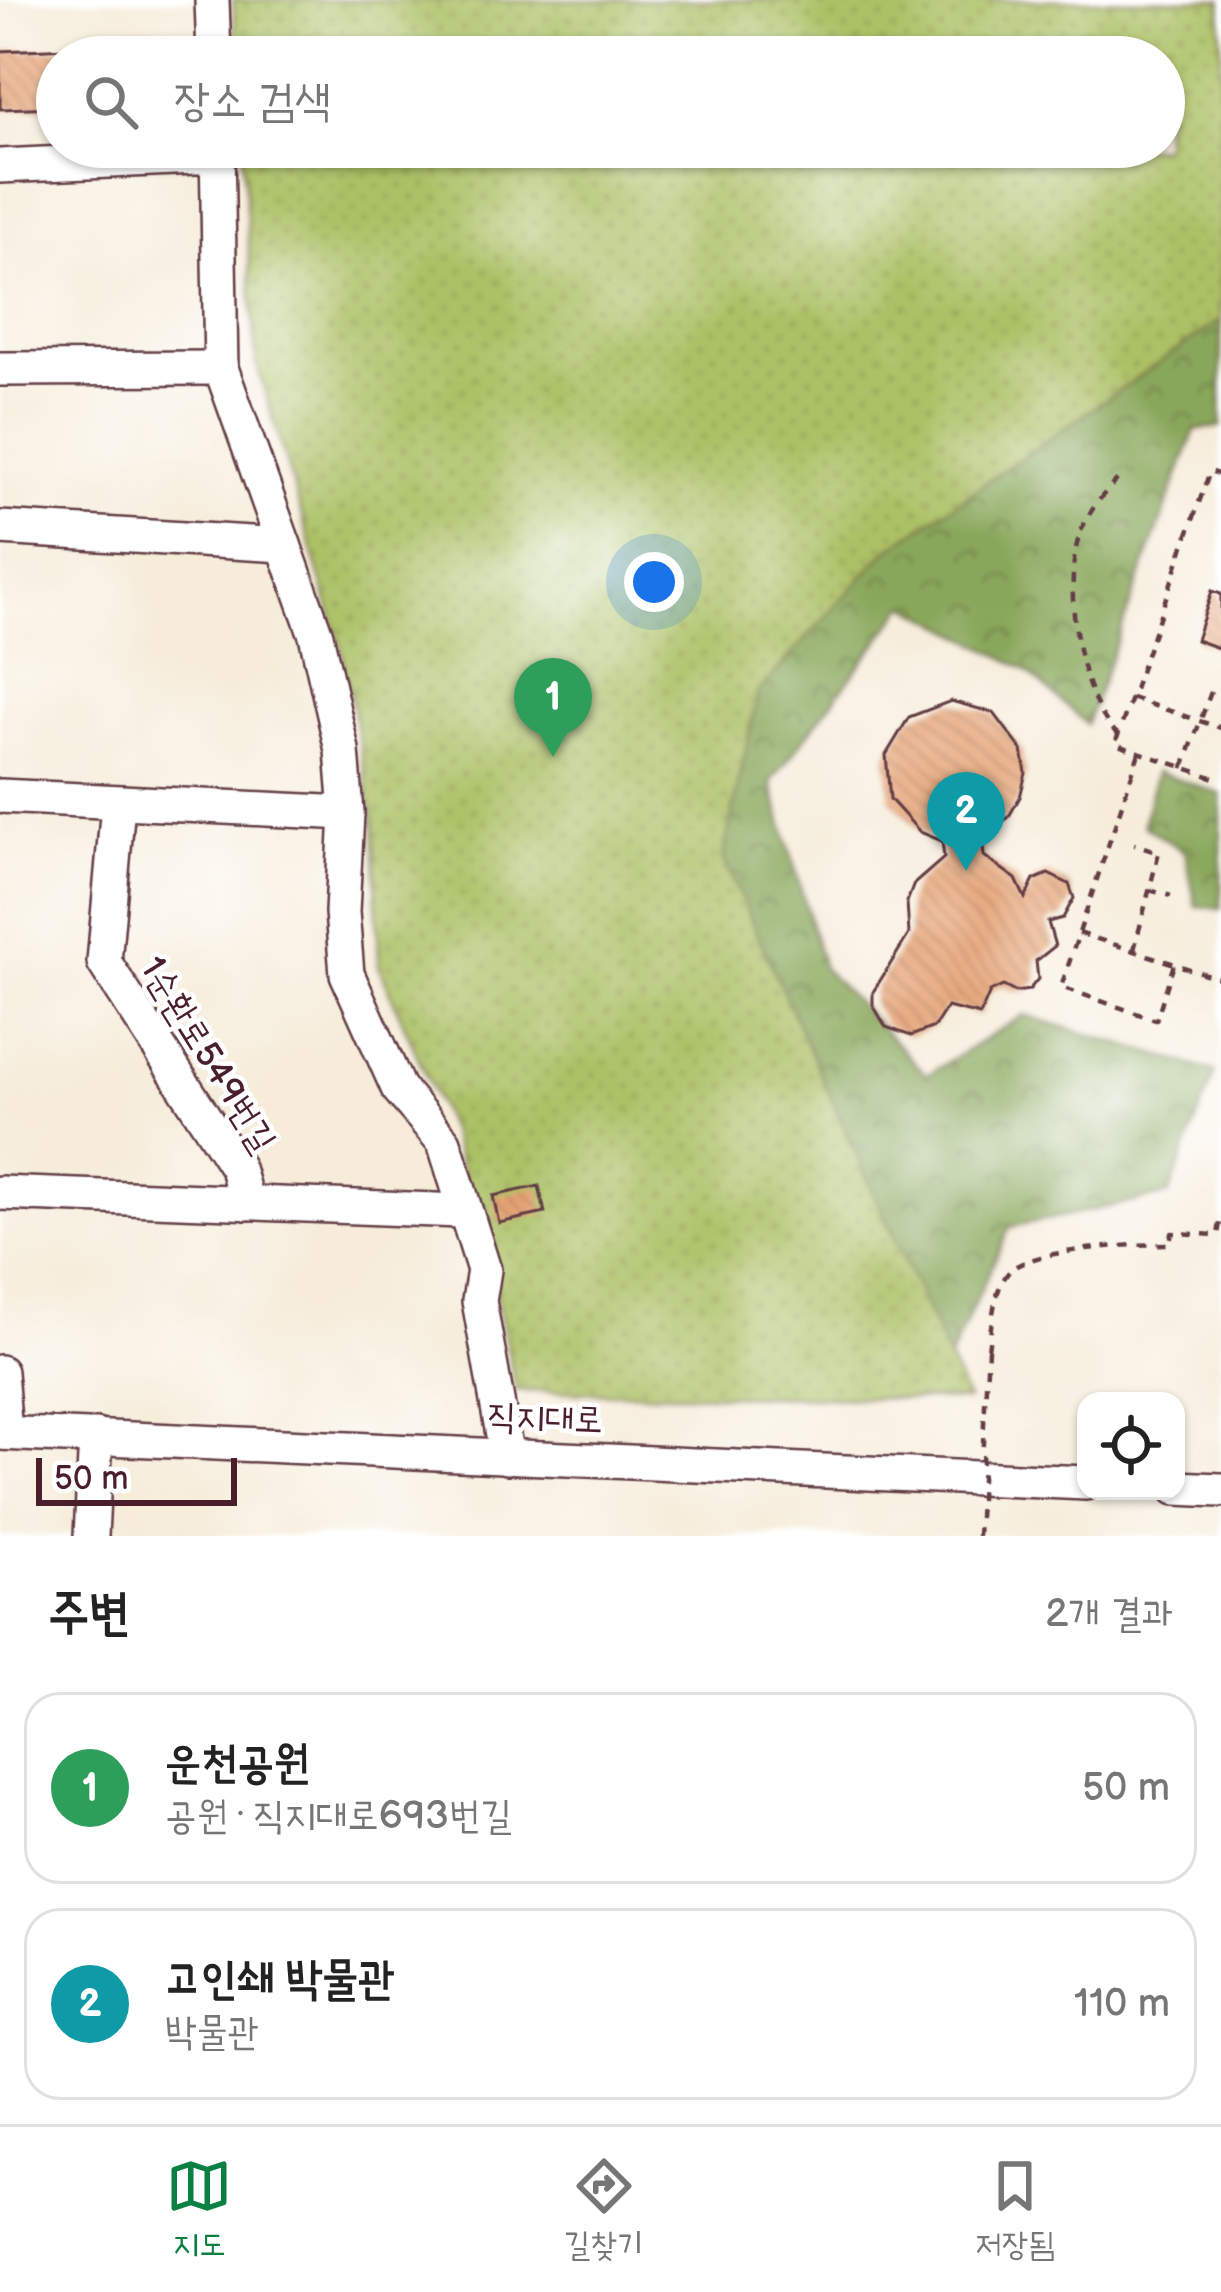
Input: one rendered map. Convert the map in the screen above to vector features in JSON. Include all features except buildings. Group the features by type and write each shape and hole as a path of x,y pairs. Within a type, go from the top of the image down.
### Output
{"street":[{"path":"212,0 213,36"},
{"path":"0,166 36,164"},
{"path":"217,168 220,368 316,634 341,751 347,813 342,912 346,974 398,1088 444,1142 461,1211 484,1270 479,1300 507,1457"},
{"path":"0,369 220,368"},
{"path":"0,528 284,545"},
{"path":"0,796 347,813"},
{"name":"1순환로549번길","path":"118,804 104,962 237,1168 247,1203"},
{"name":"1순환로549번길","path":"0,1193 461,1211"},
{"path":"0,1372 3,1433"},
{"name":"직지대로","path":"3,1433 1077,1484"},
{"path":"91,1536 95,1436"},
{"path":"1185,1488 1221,1490"}],"path":[{"path":"1221,475 1210,471 1115,744 1221,780"},
{"path":"1119,735 1092,699 1078,652 1072,568 1079,536 1096,504 1122,475"},
{"path":"1184,768 1212,689"},
{"path":"1132,698 1221,728"},
{"path":"1139,753 1061,987 1156,1020 1174,964"},
{"path":"1134,844 1159,852 1134,950"},
{"path":"1149,890 1171,896"},
{"path":"1079,933 1221,979"},
{"path":"978,1536 988,1349 1001,1283 1012,1269 1038,1256 1169,1244 1172,1233 1218,1235 1221,1216"}],"green space":[{"path":"233,0 1221,0 1221,320 885,552 758,692 723,858 967,1400 516,1391 486,1250 450,1132 379,966 374,823 341,647 256,362 243,168 1185,168 1185,36 236,36"},
{"path":"1221,0 1221,427 1195,430 1086,724 1025,669 906,605 771,782 823,968 927,1075 1024,1015 1215,1072 1169,1195 1010,1227 941,1377 555,906 1147,168 1185,168 1185,36"},
{"path":"1156,772 1221,794 1221,909 1196,906 1185,852 1143,825"}],"place":[{"name":"운천공원","path":"553,757"},
{"name":"고인쇄 박물관","path":"966,871"}]}
